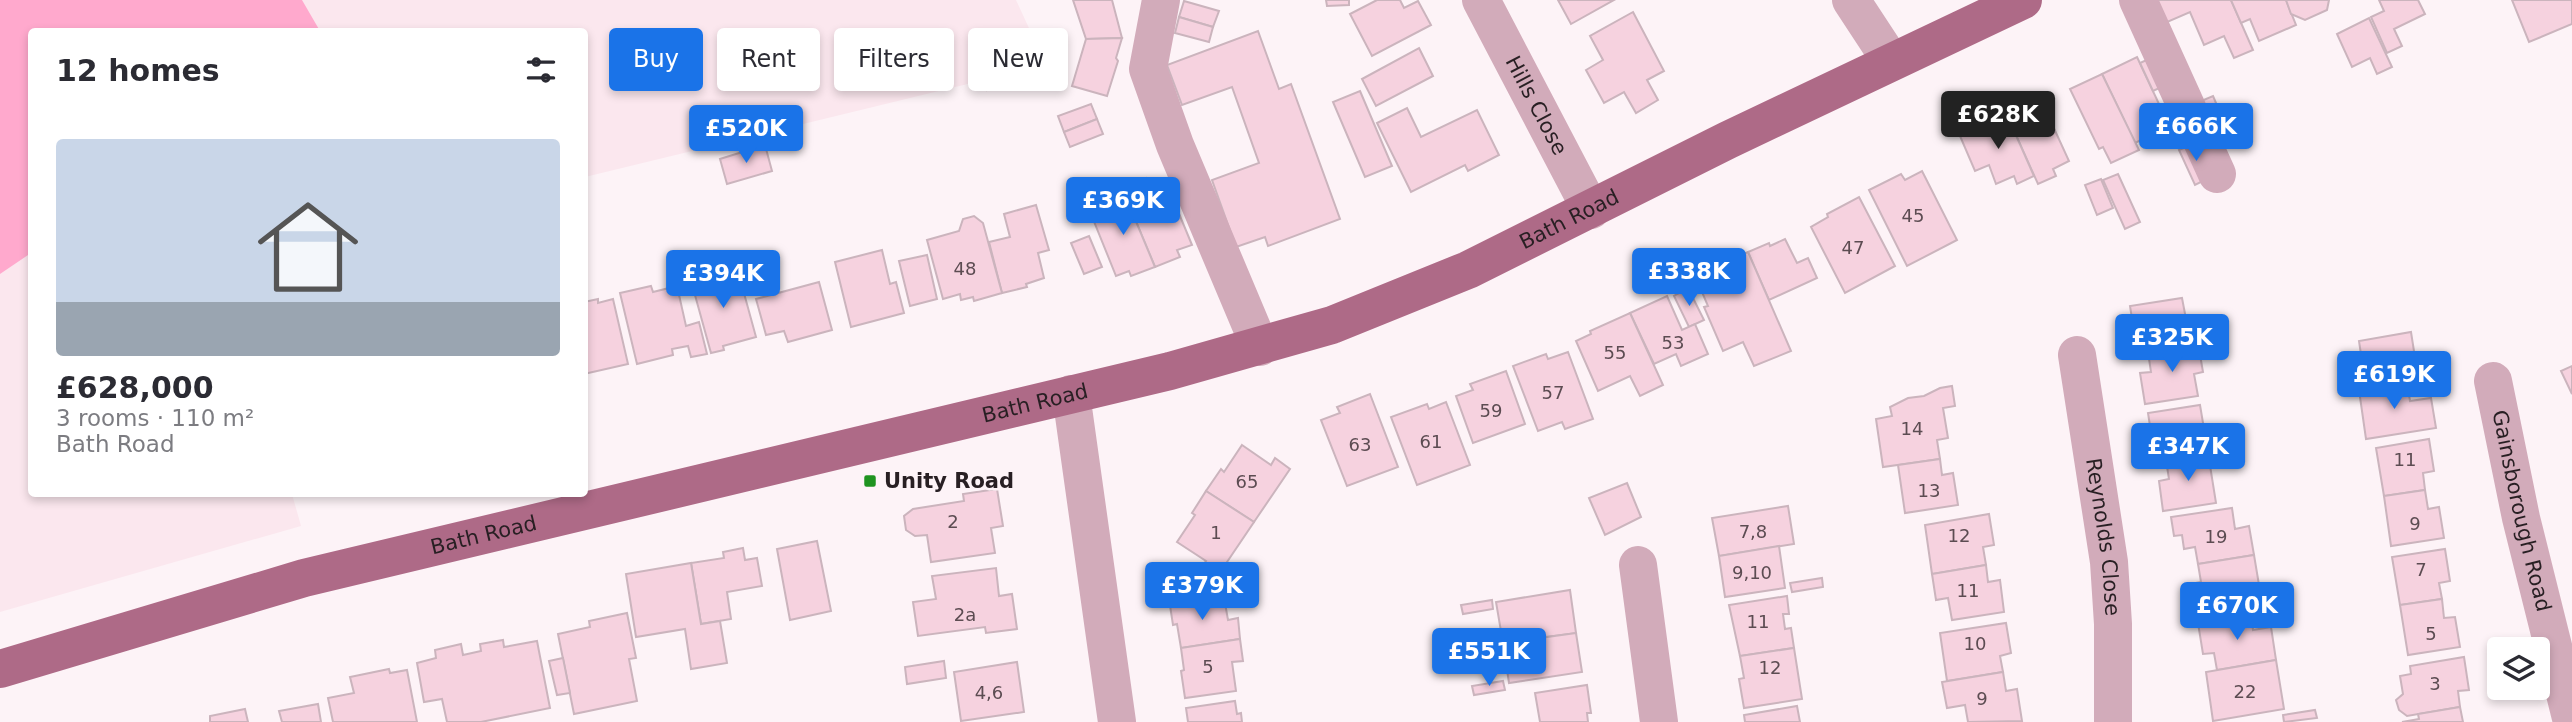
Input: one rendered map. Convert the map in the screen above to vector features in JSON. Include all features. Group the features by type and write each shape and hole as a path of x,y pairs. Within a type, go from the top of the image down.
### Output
{"main road":[{"name":"Bath Road","path":"0,668 304,578 1071,394 1260,347 1332,325 1468,270 1728,140 2023,0"}],"street":[{"path":"1161,0 1148,69 1175,145 1260,347"},
{"name":"Hills Close","path":"1480,0 1591,210"},
{"path":"1851,0 1891,61"},
{"path":"2138,0 2217,174"},
{"name":"Reynolds Close","path":"2077,355 2109,562 2113,624 2113,722"},
{"name":"Gainsborough Road","path":"2493,381 2521,518 2572,722"},
{"path":"1071,394 1117,722"},
{"path":"1638,565 1659,722"}],"shaded area":[{"path":"0,0 1016,0 1029,28 968,28 968,84 954,87 954,28 834,28 834,91 939,91 588,176 588,28 28,28 28,497 293,497 301,526 0,612"},
{"path":"0,0 302,0 318,28 28,28 28,255 0,274"}],"building":[{"path":"1073,0 1112,0 1122,38 1086,39"},
{"path":"1326,0 1349,0 1349,5 1327,6"},
{"path":"1377,0 1400,0 1404,8 1418,1 1431,25 1372,56 1350,14"},
{"path":"1558,0 1614,0 1571,24"},
{"path":"2147,0 2231,0 2253,50 2234,58 2224,36 2204,45 2190,12 2158,26"},
{"path":"2231,0 2286,0 2296,25 2259,41 2250,19 2241,23"},
{"path":"2286,0 2329,0 2327,10 2305,20 2291,14"},
{"path":"2379,0 2418,0 2425,14 2394,29 2402,46 2387,53 2371,17 2384,11"},
{"path":"2512,0 2572,0 2572,24 2529,42"},
{"path":"1184,1 1219,11 1213,27 1179,17"},
{"path":"1633,12 1664,71 1647,80 1658,100 1636,113 1624,92 1604,103 1586,70 1603,60 1590,36"},
{"path":"1179,17 1213,27 1209,42 1175,33"},
{"path":"2369,18 2392,67 2377,74 2370,58 2352,67 2337,34"},
{"path":"1258,31 1279,89 1291,84 1340,219 1268,246 1265,237 1236,247 1212,180 1259,163 1232,87 1182,105 1167,65"},
{"path":"1122,38 1107,96 1072,86 1086,39"},
{"path":"1419,48 1433,76 1376,106 1362,79"},
{"path":"2137,57 2166,119 2151,126 2154,134 2135,143 2102,74"},
{"path":"2153,57 2166,85 2153,91 2140,63"},
{"path":"2102,74 2139,150 2111,163 2103,147 2099,149 2070,89"},
{"path":"1360,91 1392,166 1365,177 1333,102"},
{"path":"2213,96 2228,131 2210,139 2194,104"},
{"path":"2041,100 2069,161 2053,169 2056,176 2038,184 2007,115"},
{"path":"1091,104 1097,119 1064,132 1058,116"},
{"path":"1407,108 1421,137 1477,110 1499,155 1468,171 1465,165 1411,192 1377,123"},
{"path":"2007,115 2034,176 2017,184 2014,176 1996,184 1989,165 1975,171 1960,136"},
{"path":"1097,119 1103,134 1070,147 1064,132"},
{"path":"2197,142 2213,176 2195,185 2179,150"},
{"path":"765,145 772,171 727,184 720,159"},
{"path":"1922,171 1957,240 1907,266 1869,190 1901,174 1905,180"},
{"path":"2118,174 2140,222 2125,229 2103,180"},
{"path":"1146,178 1152,193 1168,187 1192,245 1177,250 1180,257 1155,267 1122,188"},
{"path":"2101,179 2113,208 2097,215 2085,185"},
{"path":"1122,188 1155,267 1131,276 1129,271 1116,276 1093,219 1110,211 1104,196"},
{"path":"1859,197 1895,266 1845,293 1811,227 1828,217 1827,214"},
{"path":"1036,205 1049,250 1038,253 1044,278 1026,284 1027,287 1002,293 989,242 1010,237 1004,214"},
{"path":"974,216 983,223 1002,293 974,301 973,297 961,300 960,294 943,299 927,240 959,231 963,219"},
{"path":"1089,236 1102,267 1084,274 1071,243"},
{"path":"1785,239 1797,263 1808,258 1817,278 1769,300 1748,252"},
{"path":"882,250 890,284 896,282 904,313 851,327 835,262"},
{"path":"1748,252 1791,351 1754,366 1743,342 1723,351 1704,307 1708,306 1699,285 1711,279 1709,275 1725,268 1722,263"},
{"path":"927,255 937,299 910,306 899,261"},
{"path":"716,270 719,281 739,275 756,337 723,346 724,350 711,353 690,277"},
{"path":"819,282 832,330 788,342 784,331 766,335 756,299"},
{"path":"651,286 653,292 677,286 686,326 699,322 707,354 691,357 688,346 672,349 673,355 637,364 620,293"},
{"path":"1688,288 1704,320 1689,327 1674,296"},
{"path":"1667,296 1682,330 1695,324 1708,354 1681,366 1676,354 1654,364 1630,313"},
{"path":"2182,298 2186,319 2207,319 2211,342 2148,352 2146,336 2135,337 2130,306"},
{"path":"598,299 598,303 613,299 628,364 588,373 588,301"},
{"path":"1630,313 1663,385 1640,396 1630,376 1598,391 1576,341 1591,334 1590,331"},
{"path":"2411,332 2416,364 2405,366 2407,382 2359,390 2354,362 2362,361 2359,341"},
{"path":"2198,343 2203,372 2194,374 2198,396 2145,404 2140,373 2151,372 2148,352"},
{"path":"1568,352 1593,419 1565,429 1562,422 1538,431 1513,366 1546,354 1548,359"},
{"path":"2572,366 2572,394 2561,371"},
{"path":"1506,371 1525,424 1473,443 1456,396 1473,390 1470,384"},
{"path":"2407,382 2410,401 2431,398 2436,428 2366,439 2359,390"},
{"path":"1952,386 1955,406 1943,408 1948,438 1937,440 1940,459 1883,467 1876,419 1892,416 1890,407 1908,398 1924,396 1940,388"},
{"path":"1370,394 1398,467 1347,486 1321,420 1340,413 1337,407"},
{"path":"1446,402 1470,465 1417,485 1391,417 1427,404 1429,409"},
{"path":"2200,405 2208,453 2166,460 2164,443 2153,445 2148,413"},
{"path":"2429,439 2434,471 2423,473 2425,490 2384,496 2376,448"},
{"path":"1242,445 1271,465 1275,458 1290,469 1254,522 1206,491 1221,469 1224,472"},
{"path":"2208,453 2216,503 2163,511 2159,481 2169,479 2166,460"},
{"path":"1940,459 1942,475 1953,473 1958,505 1905,513 1898,465"},
{"path":"1627,483 1641,517 1605,535 1589,498"},
{"path":"997,489 1003,526 991,528 995,553 931,562 927,535 915,536 906,530 904,516 913,509 964,501 963,494"},
{"path":"2425,490 2428,509 2439,507 2444,538 2391,546 2384,496"},
{"path":"1206,491 1254,522 1225,565 1231,570 1222,583 1200,569 1206,561 1177,542 1195,515 1192,513"},
{"path":"1788,506 1794,544 1719,556 1712,518"},
{"path":"2232,508 2235,529 2249,526 2254,555 2198,564 2195,547 2184,549 2182,535 2174,536 2171,517"},
{"path":"1989,514 1994,545 1983,547 1986,565 1932,574 1925,525"},
{"path":"817,541 831,611 790,620 777,549"},
{"path":"1779,546 1785,588 1725,597 1719,556"},
{"path":"743,548 745,560 757,558 762,586 727,592 731,619 701,624 691,563 724,558 723,552"},
{"path":"2445,549 2450,581 2439,583 2442,599 2400,605 2392,557"},
{"path":"2254,555 2262,603 2194,614 2190,584 2201,582 2198,564"},
{"path":"691,563 701,624 720,621 727,663 691,669 685,629 636,637 626,574"},
{"path":"1986,565 1988,582 2000,580 2004,612 1952,620 1948,598 1936,600 1932,574"},
{"path":"996,568 999,596 1012,594 1017,629 986,633 985,627 918,636 913,602 936,599 932,576"},
{"path":"1822,578 1823,587 1792,592 1790,583"},
{"path":"1570,590 1576,633 1503,643 1496,602"},
{"path":"1201,594 1203,607 1225,603 1228,620 1238,618 1240,639 1181,648 1177,624 1173,625 1169,599"},
{"path":"1787,596 1789,614 1783,614 1785,629 1791,628 1794,648 1740,656 1729,605"},
{"path":"2442,599 2444,618 2455,617 2460,647 2408,655 2400,605"},
{"path":"1492,600 1493,609 1463,614 1461,605"},
{"path":"627,613 636,658 629,659 637,701 574,714 558,634 590,627 589,621"},
{"path":"2251,615 2253,630 2271,627 2276,660 2217,670 2214,653 2203,654 2198,623"},
{"path":"2006,623 2011,653 2000,656 2003,672 1947,681 1940,633"},
{"path":"1576,633 1582,672 1509,683 1503,643"},
{"path":"1240,639 1243,661 1232,662 1236,691 1185,698 1181,648"},
{"path":"503,640 504,647 537,641 550,708 481,722 447,722 442,699 424,702 417,663 436,658 435,650 461,644 463,655 481,651 480,644"},
{"path":"1794,648 1802,699 1744,708 1739,679 1744,678 1740,656"},
{"path":"2464,657 2469,690 2458,691 2460,707 2407,716 2399,710 2396,700 2403,694 2400,676 2411,674 2410,666"},
{"path":"563,658 570,693 557,695 549,661"},
{"path":"2276,660 2284,709 2213,721 2206,672"},
{"path":"944,661 946,678 907,684 905,667"},
{"path":"1017,662 1024,712 961,721 954,672"},
{"path":"389,669 390,673 407,670 417,722 333,722 328,698 354,693 350,677"},
{"path":"2003,672 2006,691 2017,689 2022,721 1968,722 1965,705 1947,708 1942,682"},
{"path":"1503,681 1505,690 1474,695 1472,686"},
{"path":"1587,685 1591,713 1587,713 1588,722 1540,722 1535,693"},
{"path":"1235,701 1237,714 1241,713 1242,722 1188,722 1186,708"},
{"path":"318,704 321,722 282,722 279,711"},
{"path":"1797,706 1800,722 1745,722 1744,715"},
{"path":"2460,707 2463,722 2402,722 2419,719 2418,714"},
{"path":"245,709 248,722 210,722 210,716"},
{"path":"2315,710 2317,718 2284,722 2283,715"}],"place":[{"name":"Unity Road","path":"870,481"}]}
